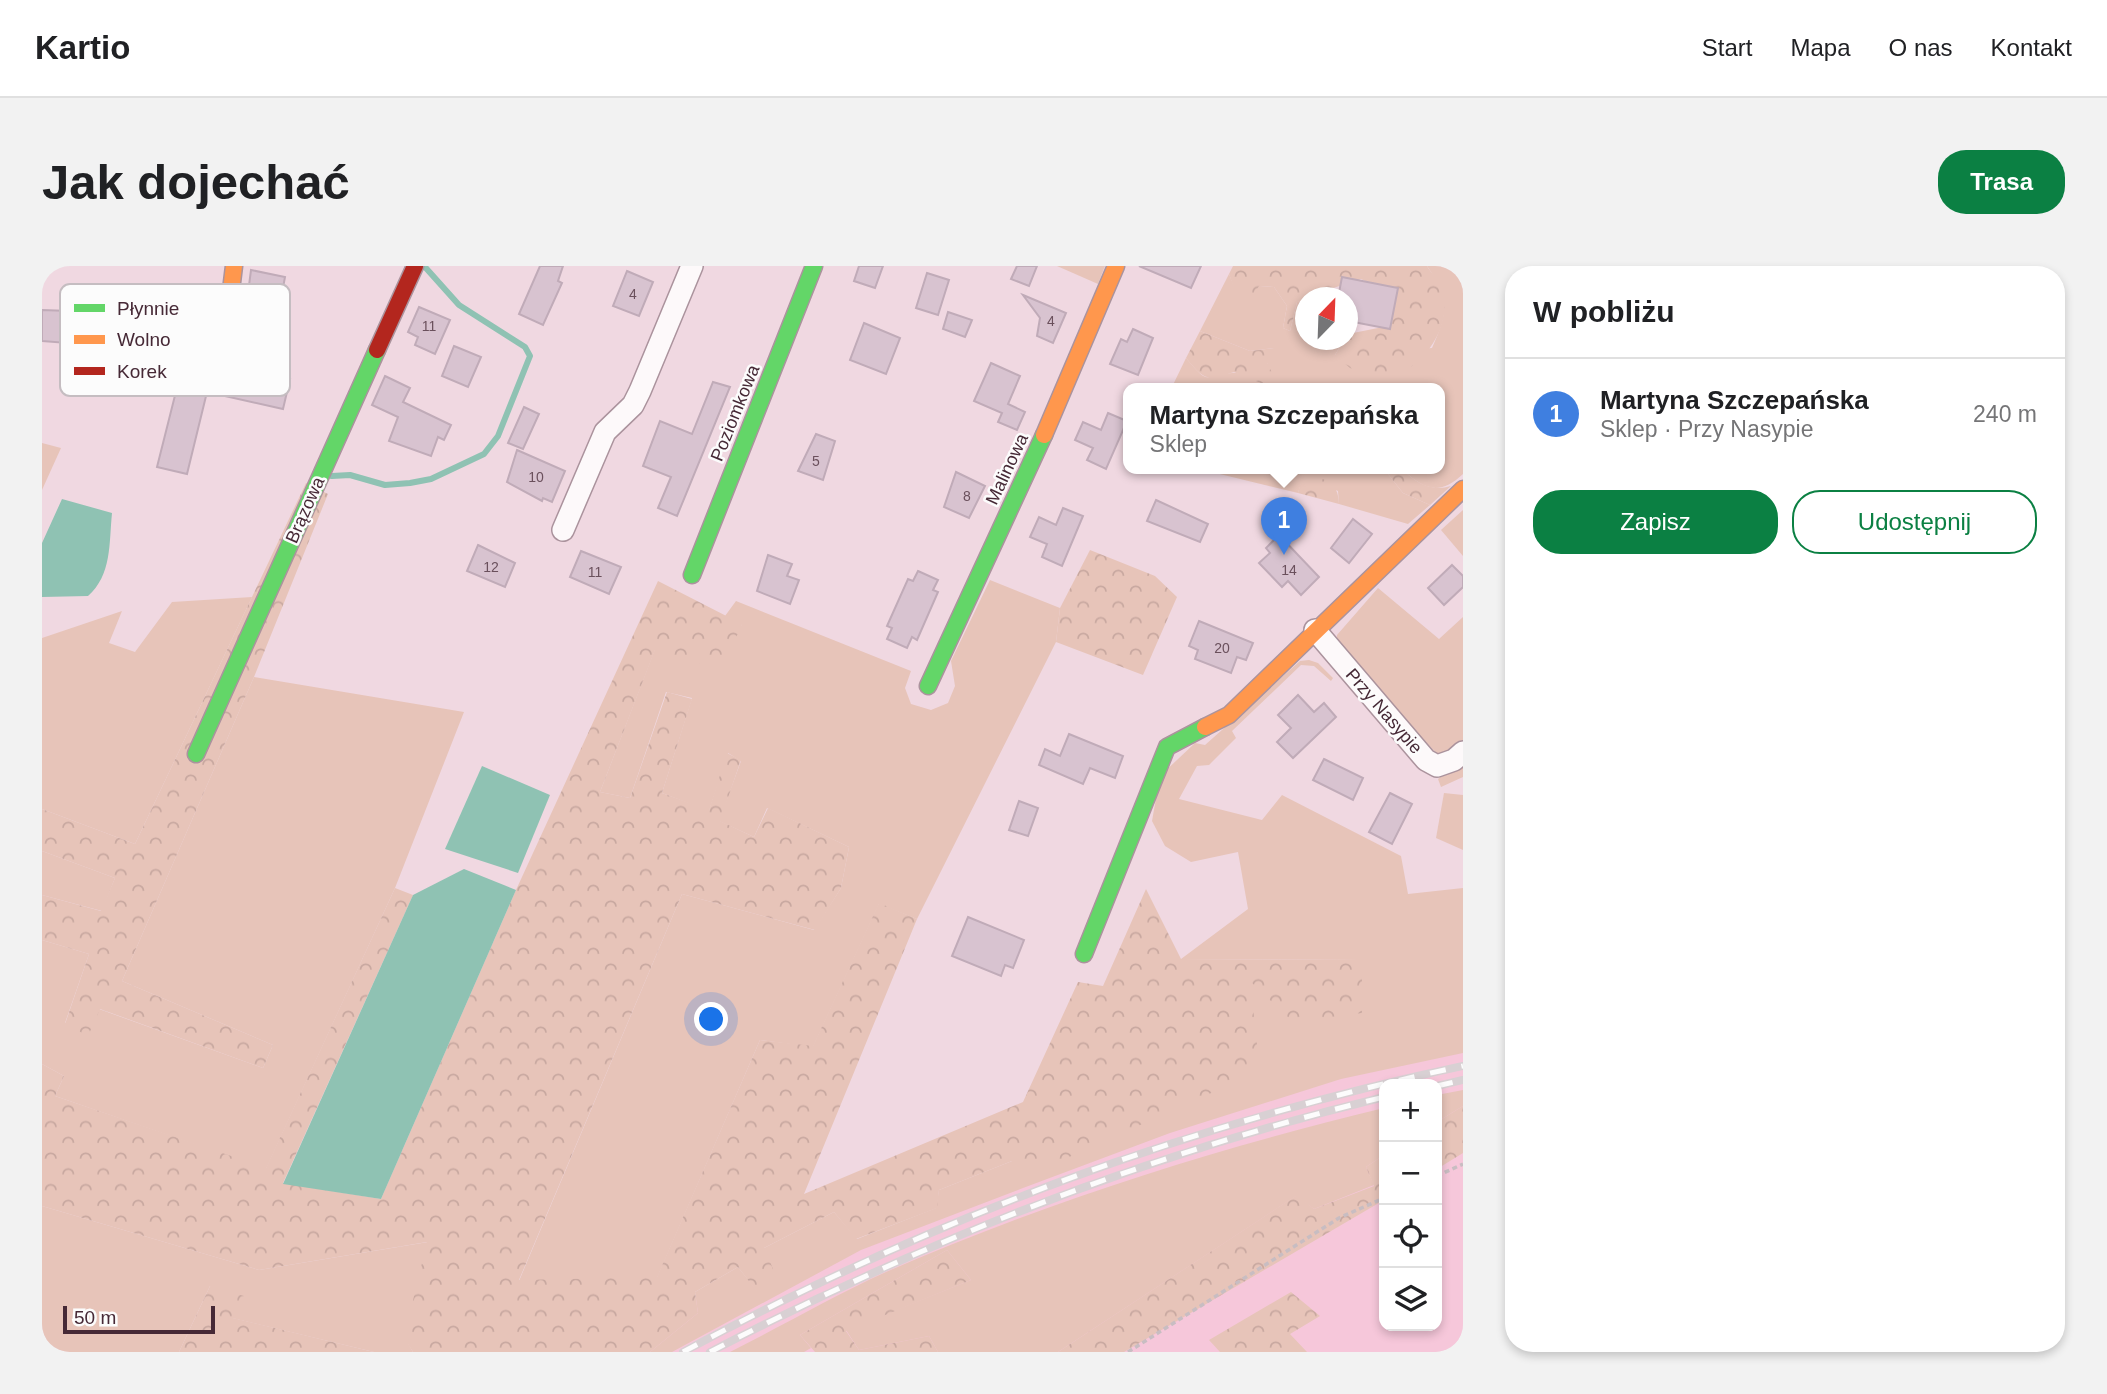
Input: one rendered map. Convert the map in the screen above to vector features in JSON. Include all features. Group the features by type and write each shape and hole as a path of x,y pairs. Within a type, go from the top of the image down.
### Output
{"street":[{"path":"232,284 234,266"},
{"name":"Brązowa","path":"196,754 415,266"},
{"path":"563,530 605,432 633,405 640,391 692,266"},
{"name":"Poziomkowa","path":"692,575 814,266"},
{"name":"Malinowa","path":"928,686 1071,375 1116,266"},
{"path":"1084,954 1167,747 1229,715 1315,630 1370,582 1463,489"},
{"name":"Przy Nasypie","path":"1315,630 1426,760 1437,766 1454,760 1463,752"}],"path":[{"path":"1442,1174 1463,1164"},
{"path":"1128,1352 1339,1218 1379,1200"}],"shaded area":[{"path":"62,499 112,513 105,568 96,588 88,596 42,597 42,543"},
{"path":"482,766 550,795 518,873 445,849"},
{"path":"464,869 516,890 381,1199 283,1184 413,895"},
{"path":"1463,1017 1463,1352 556,1352"}],"green space":[{"path":"1057,266 1105,266 1098,284"},
{"path":"1233,266 1427,266 1442,288 1445,305 1443,322 1426,353 1414,365 1383,377 1367,376 1353,370 1335,355 1338,350 1358,350 1358,332 1383,327 1381,289 1361,279 1336,287 1295,287 1295,310 1290,331 1283,328 1287,306 1274,287 1259,286 1253,296 1235,291 1229,274"},
{"path":"1427,266 1463,266 1463,474 1439,488 1425,486 1408,474 1445,474 1445,383 1268,383 1267,364 1274,348 1250,351 1200,331 1229,274 1236,291 1259,286 1274,287 1287,306 1283,328 1290,331 1295,310 1295,350 1338,350 1335,355 1432,348 1444,315 1440,288"},
{"path":"1200,331 1250,351 1274,348 1277,355 1267,364 1273,374 1269,383 1261,383 1234,372 1207,377 1186,358"},
{"path":"1186,358 1203,376 1237,373 1262,383 1174,383"},
{"path":"42,443 61,448 42,490"},
{"path":"1220,474 1388,474 1403,493 1430,505 1408,524 1339,504 1338,491 1303,477 1298,493"},
{"path":"1388,474 1408,474 1430,487 1451,486 1430,505 1403,493"},
{"path":"1302,477 1323,479 1333,485 1339,504 1298,493"},
{"path":"306,483 328,494 254,677 122,981 273,1045 263,1068 100,1009 88,1036 65,1024 89,954 42,940 42,895 101,911 115,878 42,851 42,809 135,844"},
{"path":"1463,510 1463,556 1441,530"},
{"path":"1090,550 1155,576 1177,597 1143,675 1056,642 1060,608"},
{"path":"990,580 1060,608 1056,642 917,919 879,904 813,1047 760,1040 657,1278 519,1281 682,894 814,930 841,888 849,847 767,808 754,837 719,821 741,761 728,753 709,811 662,793 692,698 666,692 630,798 600,792 655,649 742,625 725,616 736,601 911,671 905,688 911,704 931,710 948,703 955,686 951,661"},
{"path":"658,581 742,624 722,670 655,650 600,792 630,798 667,692 692,699 662,793 709,810 727,753 741,760 720,821 754,837 768,808 849,847 841,888 815,930 682,894 519,1280 657,1277 760,1040 813,1046 879,903 917,919 804,1194 1023,1102 1078,982 1103,986 1146,889 1181,959 1362,960 1362,1013 1293,1022 1250,981 1260,1071 1038,1171 1012,1161 939,1190 937,1208 856,1239 834,1212 764,1248 777,1278 758,1293 738,1267 695,1292 698,1313 650,1352 413,1352 404,1338 427,1242 259,1270 42,1206 42,1064 64,1076 55,1096 266,1168 395,888 413,895 283,1183 381,1199 516,890"},
{"path":"1378,588 1439,639 1463,617 1463,777 1441,787 1438,779 1451,768 1336,650 1337,635"},
{"path":"252,597 135,844 42,809 42,638 122,611 109,643 135,652 172,602"},
{"path":"1300,661 1318,663 1333,678 1331,681 1314,666 1301,665 1232,731 1236,738 1209,765 1197,766 1179,799 1262,820 1282,795 1401,856 1408,894 1463,888 1463,1053 1341,1079 1170,1133 861,1250 672,1352 650,1352 698,1313 695,1292 738,1267 758,1292 764,1248 834,1212 857,1239 936,1208 939,1190 1012,1161 1250,980 1361,1012 1362,960 1181,959 1248,909 1238,852 1191,862 1165,846 1152,821 1160,776 1195,743 1205,745"},
{"path":"254,677 464,712 395,888 266,1169 55,1096 64,1076 42,1064 42,940 89,954 65,1023 99,1009 263,1068 273,1045 122,981"},
{"path":"1444,793 1463,795 1463,850 1436,838"},
{"path":"42,851 115,878 102,911 42,895"},
{"path":"1463,1090 1463,1106 1442,1119 1442,1094"},
{"path":"1463,1106 1463,1153 1442,1166 1442,1142 1442,1119"},
{"path":"1379,1109 1379,1158 1366,1167 1374,1185 1314,1209 1296,1196 1058,1352 938,1352 929,1336 859,1350 846,1330 971,1280 947,1250 800,1335 811,1348 804,1352 730,1352 886,1272 1008,1223 1194,1159"},
{"path":"1379,1158 1379,1203 1124,1352 1058,1352 1297,1195 1314,1209 1374,1186 1366,1167"},
{"path":"42,1206 259,1270 428,1242 405,1338 413,1352 374,1352 232,1318 210,1286 179,1352 42,1352"},
{"path":"947,1250 971,1280 846,1331 859,1350 929,1336 938,1352 815,1352 800,1335"},
{"path":"210,1286 244,1296 233,1318 374,1352 179,1352"},
{"path":"1291,1292 1320,1316 1290,1334 1307,1352 1220,1352 1209,1340"}],"building":[{"path":"540,266 563,266 558,281 562,283 543,325 519,314"},
{"path":"859,266 883,266 875,288 854,281"},
{"path":"1017,266 1037,266 1029,286 1011,279"},
{"path":"1139,266 1201,266 1191,288"},
{"path":"251,270 285,277 284,284 249,284"},
{"path":"627,271 653,282 639,316 613,306"},
{"path":"927,273 949,280 938,315 916,308"},
{"path":"1342,277 1398,288 1390,329 1358,323 1358,287 1340,287"},
{"path":"1023,295 1066,313 1053,343 1037,336 1040,318"},
{"path":"419,307 450,320 435,354 415,345 418,337 408,332"},
{"path":"42,310 60,311 60,342 42,341"},
{"path":"948,312 972,320 965,337 943,329"},
{"path":"864,323 900,338 886,374 850,360"},
{"path":"1133,329 1153,338 1138,375 1110,364 1121,339 1127,342"},
{"path":"454,346 481,357 468,387 442,376"},
{"path":"991,363 1020,376 1008,404 1025,412 1017,430 998,422 1002,413 974,401"},
{"path":"385,376 410,388 403,402 451,425 444,440 438,437 431,456 389,441 398,417 372,405"},
{"path":"713,382 730,387 677,516 658,508 671,477 643,466 660,421 692,434"},
{"path":"175,396 206,396 187,474 157,467"},
{"path":"225,396 286,396 283,409"},
{"path":"524,407 539,414 523,449 508,443"},
{"path":"1108,413 1123,419 1123,430 1106,469 1087,460 1093,448 1075,440 1083,422 1101,430"},
{"path":"816,434 835,441 823,480 798,471"},
{"path":"517,450 565,471 552,502 543,498 542,501 507,482"},
{"path":"956,472 985,486 969,518 944,507"},
{"path":"1156,500 1208,524 1200,542 1147,521"},
{"path":"1063,508 1083,516 1062,566 1042,557 1047,544 1030,537 1039,517 1056,525"},
{"path":"1353,519 1372,534 1349,563 1331,548"},
{"path":"1279,535 1319,577 1301,595 1288,581 1282,587 1259,563 1270,553 1266,548"},
{"path":"478,545 515,563 505,587 467,571"},
{"path":"581,551 621,567 609,594 570,577"},
{"path":"768,555 792,564 787,576 799,580 790,604 757,591"},
{"path":"1452,565 1463,576 1463,587 1444,605 1428,588"},
{"path":"918,571 938,580 933,590 938,592 917,640 912,637 907,648 887,639 892,628 887,626 908,579 913,581"},
{"path":"1199,621 1253,643 1246,660 1237,657 1231,673 1195,659 1198,650 1189,646"},
{"path":"1298,695 1314,712 1324,703 1336,717 1293,758 1277,742 1291,728 1278,715"},
{"path":"1069,734 1123,756 1115,778 1090,768 1083,784 1039,765 1045,749 1060,756"},
{"path":"1324,759 1363,778 1353,800 1313,780"},
{"path":"1390,793 1412,804 1392,844 1369,832"},
{"path":"1019,801 1038,808 1028,836 1009,830"},
{"path":"968,917 1024,940 1013,968 1005,965 1001,976 952,956"}],"waterway":[{"path":"332,476 350,475 385,485 431,479 484,454 498,436 530,356 525,347 459,305 425,267"}],"railway":[{"path":"683,1352 871,1259 1062,1181 1259,1117 1463,1066"},
{"path":"1442,1085 1463,1080"},
{"path":"710,1352 873,1273 1039,1204 1209,1145 1379,1098"}],"traffic: fast":[{"path":"692,575 814,266"},
{"path":"196,754 377,350"},
{"path":"928,686 1044,435"},
{"path":"1084,954 1167,747 1205,727"}],"traffic: slow":[{"path":"232,284 234,266"},
{"path":"1044,435 1116,266"},
{"path":"1205,727 1229,715 1463,489"}],"traffic: jam":[{"path":"377,350 415,266"}],"place":[{"name":"Martyna Szczepańska","path":"1284,555"}]}
